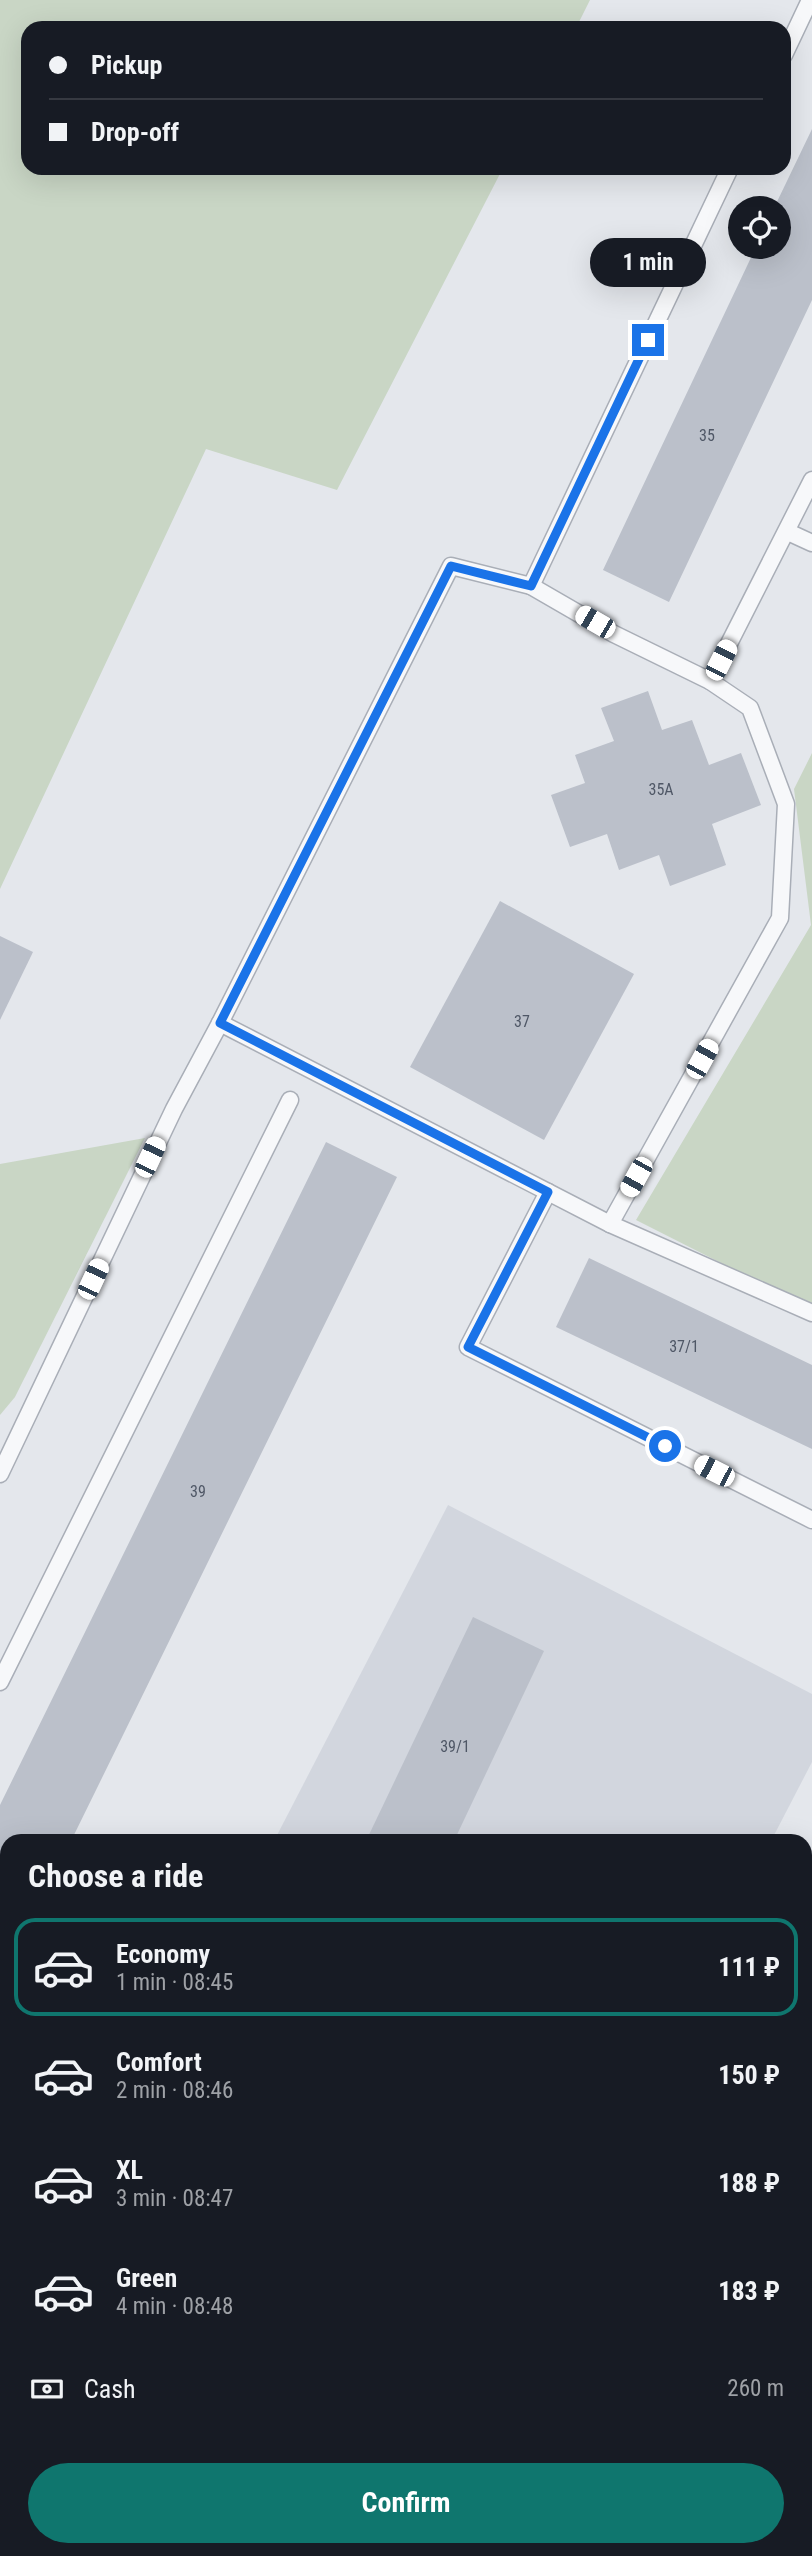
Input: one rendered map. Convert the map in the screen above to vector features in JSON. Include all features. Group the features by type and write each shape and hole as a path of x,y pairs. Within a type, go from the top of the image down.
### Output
{"lane":[{"path":"791,40 810,0"},
{"path":"531,586 727,175"},
{"path":"710,681 812,480"},
{"path":"788,531 812,543"},
{"path":"0,1474 174,1109 451,566 531,586 614,634 710,681 750,708 786,804 780,918 610,1224"},
{"path":"220,1023 610,1224 812,1313"},
{"path":"0,1682 290,1100"},
{"path":"548,1192 468,1347 812,1520"}],"shaded area":[{"path":"448,1505 812,1694 812,1762 775,1834 278,1834"}],"green space":[{"path":"0,0 590,0 580,21 21,21 21,175 499,175 337,490 206,449 0,889"},
{"path":"812,753 812,1309 636,1220 811,925 794,789"},
{"path":"145,1138 15,1397 0,1415 0,1164"}],"building":[{"path":"812,129 812,300 669,602 603,570 750,259 791,259 791,196 780,196"},
{"path":"648,691 662,730 692,720 709,765 741,753 761,805 712,824 726,865 670,886 659,855 619,870 607,834 570,847 551,795 585,783 575,755 614,741 601,708"},
{"path":"500,901 634,974 544,1140 410,1067"},
{"path":"0,936 33,952 0,1020"},
{"path":"326,1142 397,1177 74,1834 0,1834 0,1805"},
{"path":"589,1258 812,1365 812,1449 556,1327"},
{"path":"473,1617 544,1651 457,1834 369,1834"}],"route":[{"path":"648,340 531,586 451,566 220,1023 548,1192 468,1347 665,1446"}]}
